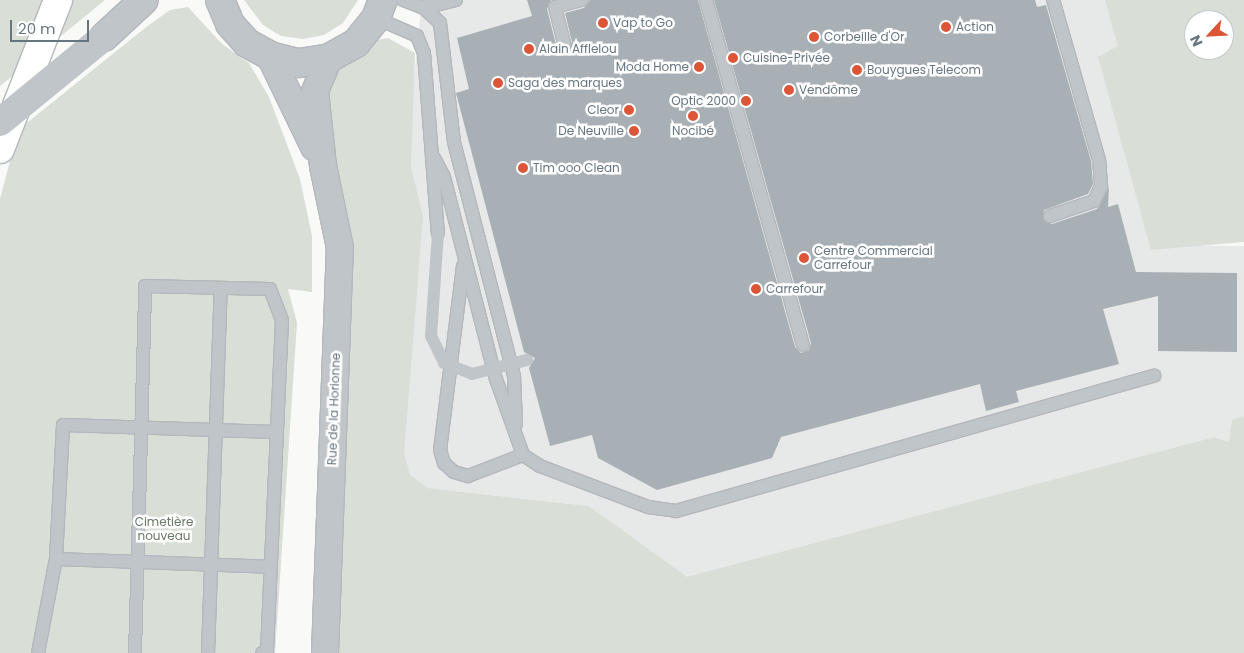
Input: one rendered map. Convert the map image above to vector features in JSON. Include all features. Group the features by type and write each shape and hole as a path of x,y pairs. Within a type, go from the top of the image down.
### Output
{"highway":[{"path":"0,149 58,0"}],"street":[{"path":"0,122 104,37 144,0"},
{"path":"219,0 230,24 248,43 270,56 299,63 329,58 356,43 380,9"},
{"name":"Rue de la Horionne","path":"270,56 323,166"},
{"name":"Rue de la Horionne","path":"325,653 340,248 323,166 315,91 329,58"}],"lane":[{"path":"403,0 428,4 456,0"},
{"path":"564,43 555,7 582,0"},
{"path":"706,0 803,345"},
{"path":"1050,216 1094,201 1101,186 1099,160 1053,0"},
{"path":"428,4 440,23 456,151 514,376 516,434"},
{"path":"380,9 417,36 424,53 425,112 434,158 438,233 431,336 444,363 472,374 526,360"},
{"path":"434,158 444,177 464,261 516,434 524,454 540,466 648,507 676,511 1154,376"},
{"path":"464,261 440,450 444,462 454,472 468,476 524,454"},
{"path":"135,653 145,286 270,289 282,320 268,651 262,653"},
{"path":"208,653 221,288"},
{"path":"38,653 56,559 63,425 277,432"},
{"path":"56,559 271,567"}],"shaded area":[{"name":"Centre Commercial Carrefour","path":"422,0 1122,0 1162,245 1244,246 1244,447 1214,437 687,578 589,506 372,482"}],"green space":[{"path":"0,0 105,0 0,86"},
{"path":"244,0 358,0 343,23 324,35 303,39 281,36 263,25"},
{"path":"1105,0 1244,0 1244,242 1151,250 1098,57 1118,46"},
{"name":"Cimetière nouveau","path":"188,7 222,44 249,63 269,97 300,179 312,236 312,292 288,289 297,323 275,653 0,653 0,199 18,130 145,28 170,10"},
{"path":"388,38 415,53 411,167 423,216 404,454 410,475 428,488 589,506 687,577 1214,437 1229,442 1232,420 1244,416 1244,653 339,653 338,527 351,288 340,179 322,114 329,72 372,41"}],"building":[{"name":"Centre Commercial Carrefour","path":"527,0 551,0 547,9 556,45 565,51 572,42 565,13 584,8 590,0 698,0 795,347 801,353 809,350 811,343 714,0 1035,0 1037,7 1046,5 1091,161 1093,184 1088,194 1044,210 1043,219 1052,224 1097,209 1109,187 1108,207 1118,204 1136,272 1237,273 1237,352 1158,351 1158,296 1103,309 1119,364 1016,391 1019,402 986,411 980,384 781,437 772,458 657,490 598,458 592,435 550,446 529,368 535,358 524,352 456,93 469,89 457,38 532,16"}],"place":[{"name":"Vap to Go","path":"603,23"},
{"name":"Action","path":"946,27"},
{"name":"Corbeille d'Or","path":"814,37"},
{"name":"Alain Afflelou","path":"529,49"},
{"name":"Cuisine-Privée","path":"733,58"},
{"name":"Moda Home","path":"699,67"},
{"name":"Bouygues Telecom","path":"857,70"},
{"name":"Saga des marques","path":"498,83"},
{"name":"Vendôme","path":"789,90"},
{"name":"Optic 2000","path":"746,101"},
{"name":"Cleor","path":"629,110"},
{"name":"Nocibé","path":"693,116"},
{"name":"De Neuville","path":"634,131"},
{"name":"Tim ooo Clean","path":"523,168"},
{"name":"Centre Commercial Carrefour","path":"804,258"},
{"name":"Carrefour","path":"756,289"}]}
